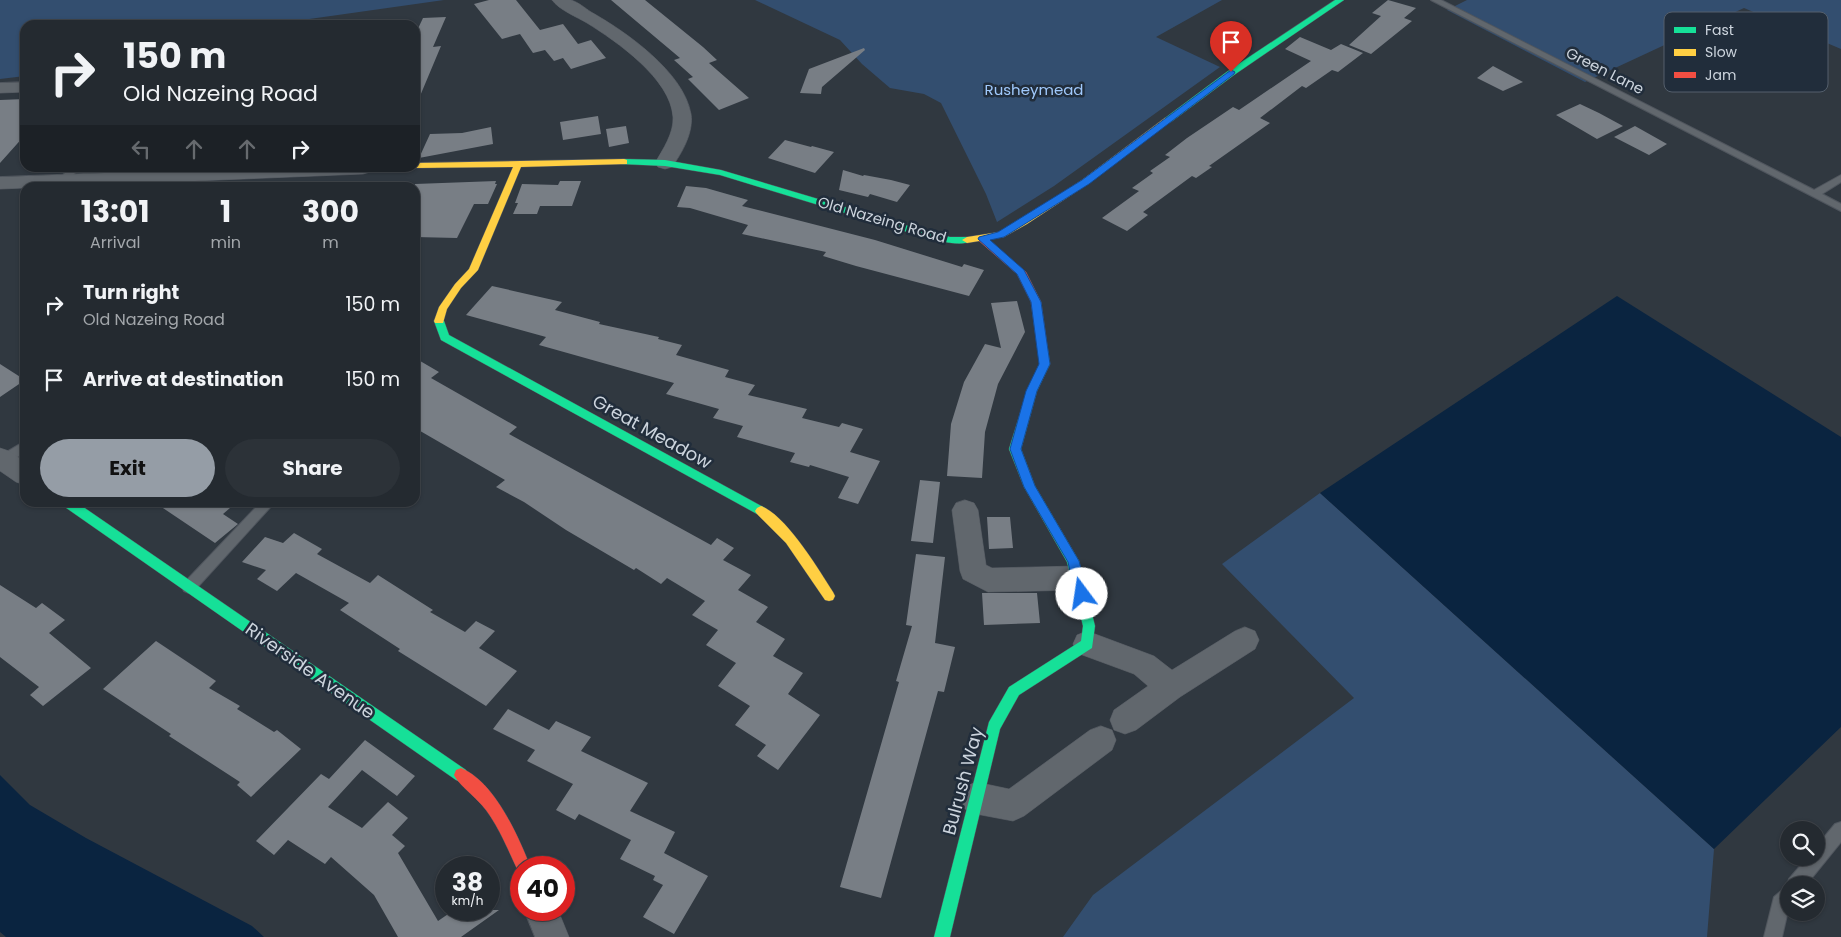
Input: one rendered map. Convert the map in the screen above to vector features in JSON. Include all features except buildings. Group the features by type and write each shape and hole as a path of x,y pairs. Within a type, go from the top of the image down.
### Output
{"street":[{"path":"560,0 634,47 658,70 679,103 682,119 675,144 665,163"},
{"name":"Old Nazeing Road","path":"420,166 665,163 721,172 920,233 950,240 982,239 1001,235 1085,182 1231,72 1340,0"},
{"path":"0,88 20,87"},
{"name":"Great Meadow","path":"518,164 473,270 458,286 442,309 438,323 445,337 756,507 778,524 793,542 829,596"},
{"path":"0,183 69,174 164,172"},
{"path":"982,239 1021,272 1036,302 1045,364 1032,391 1015,449 1030,487 1073,561 1090,626 1087,644 1144,664 1170,687"},
{"path":"2,459 20,472"},
{"name":"Riverside Avenue","path":"73,507 332,688 475,784 503,821 519,856"},
{"path":"965,510 973,571 988,580 1078,578"},
{"path":"1125,720 1170,687 1245,640"},
{"name":"Bulrush Way","path":"942,937 994,727 1014,691 1087,644"},
{"path":"976,798 1013,805 1101,740"},
{"path":"545,921 552,937"}],"lane":[{"name":"Green Lane","path":"1435,0 1841,208"},
{"path":"1815,194 1841,178"},
{"path":"2,459 20,449"},
{"path":"189,587 264,507"},
{"path":"1803,876 1841,830"},
{"path":"1773,937 1780,903"}],"green space":[{"path":"0,0 444,0 302,20 20,20 20,77 0,79"},
{"name":"Rusheymead","path":"755,0 1222,0 1156,37 1220,67 1054,186 997,222 986,194 941,103 924,94 890,88 862,64 840,40"},
{"path":"1467,0 1841,0 1841,49 1828,44 1828,12 1753,12 1744,8 1735,12 1664,12 1664,45 1585,82 1447,10"},
{"path":"1320,493 1714,849 1707,937 1063,937 1093,895 1354,698 1222,564"}],"shaded area":[{"path":"1617,296 1841,437 1841,727 1714,849 1320,493"},
{"path":"0,775 30,805 86,838 252,926 264,937 6,937 0,932"}],"traffic: fast":[{"path":"1168,120 1231,73 1340,0"},
{"path":"624,162 665,163 721,173 920,233 950,240 967,240"},
{"path":"439,321 445,337 761,511"},
{"path":"942,937 994,727 1014,691 1087,644 1089,626 1073,561 1030,487 1015,449 1032,391 1045,364 1042,345"},
{"path":"73,507 461,775"}],"traffic: slow":[{"path":"967,240 1001,235 1024,222 1085,182 1168,120"},
{"path":"420,166 624,162"},
{"path":"439,321 442,309 458,286 473,270 518,164"},
{"path":"761,511 790,540 829,596"}],"traffic: jam":[{"path":"982,239 1021,272 1036,302 1042,345"},
{"path":"461,775 473,784 491,805 506,829 518,856"}],"route":[{"path":"1082,594 1073,561 1030,487 1015,449 1032,391 1045,364 1036,302 1021,272 982,239 1001,235 1085,182 1149,136 1231,72"}]}
